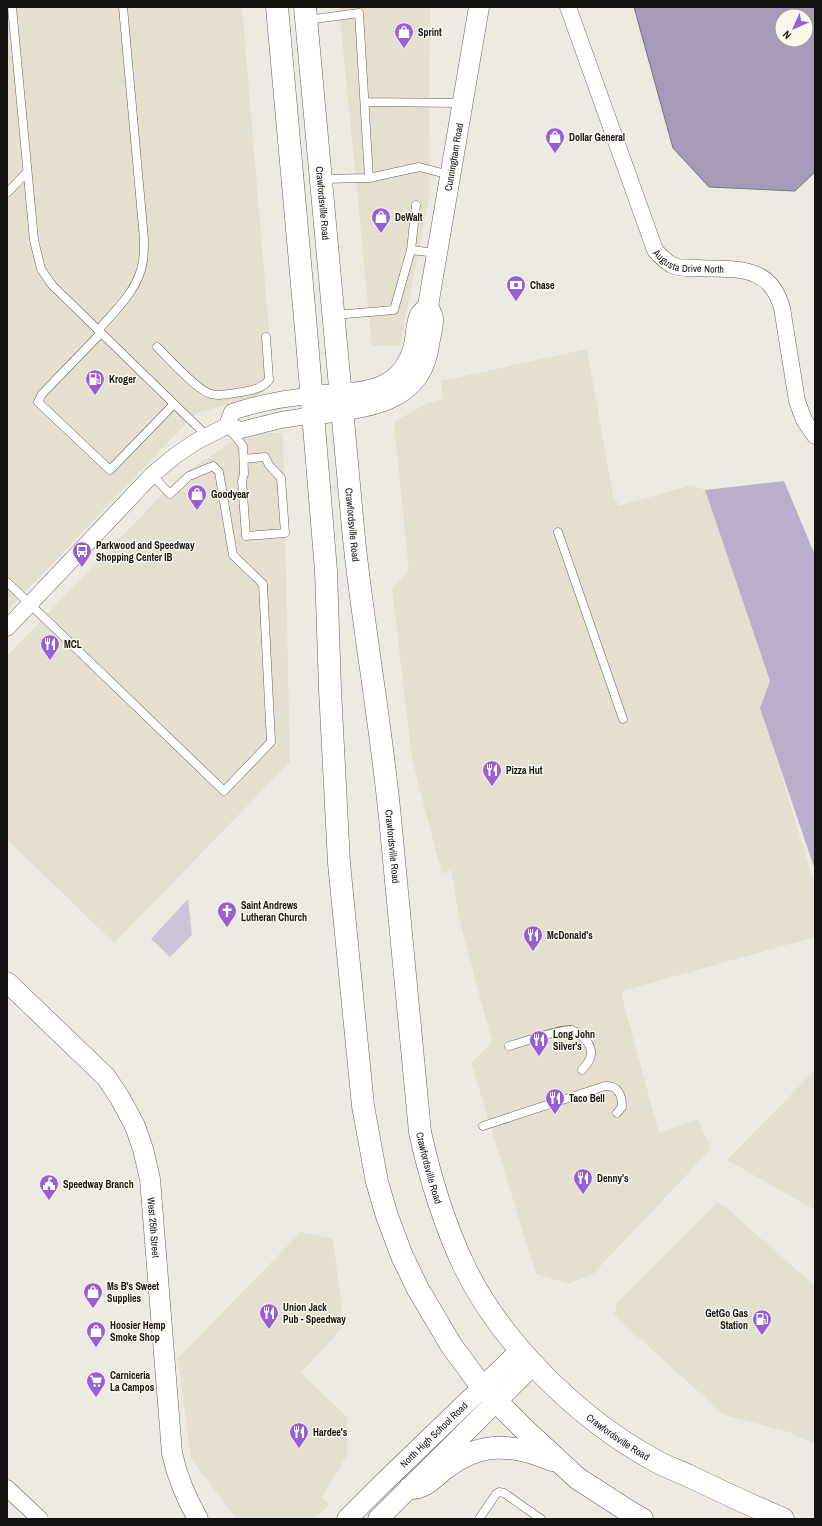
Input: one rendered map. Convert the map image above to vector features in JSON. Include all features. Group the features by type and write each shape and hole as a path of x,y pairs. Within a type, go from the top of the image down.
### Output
{"main road":[{"path":"277,7 313,406 326,572 330,689 339,863 363,1106 377,1182 387,1216 402,1256 418,1289 451,1345 489,1394 577,1478 642,1519"},
{"name":"Crawfordsville Road","path":"306,14 320,179 361,602 375,694 390,818 420,1132 425,1156 439,1203 465,1267 488,1306 527,1357 575,1404 628,1444 654,1461 783,1519"},
{"path":"410,1488 416,1488 424,1485 455,1460 465,1454 493,1447 520,1449 562,1464"}],"street":[{"name":"Cunningham Road","path":"313,406 341,402 376,404 388,400 402,392 414,382 426,361 433,318 428,306 479,7"},
{"name":"Augusta Drive North","path":"568,7 655,250 672,265 688,268 745,270 757,274 771,286 779,296 782,308 796,401 804,420 815,436"},
{"path":"227,426 232,412 282,398 313,406"},
{"path":"7,628 29,603 152,475 176,454 206,436 227,426 241,430 281,420 313,406"},
{"name":"West 25th Street","path":"7,982 106,1077 127,1109 144,1149 150,1180 172,1453 174,1466 183,1490 198,1519"},
{"name":"North High School Road","path":"348,1519 381,1485 489,1394 527,1357"},
{"name":"North High School Road","path":"378,1519 410,1488 489,1394"},
{"path":"7,1488 40,1519"}],"lane":[{"path":"12,7 34,240 41,269 52,286 206,436"},
{"path":"123,7 144,239 143,261 137,281 125,300 42,394 38,402 110,470 174,404"},
{"path":"306,14 359,10 369,178"},
{"path":"365,102 463,103"},
{"path":"320,179 369,178 418,167 450,175"},
{"path":"7,193 27,172"},
{"path":"333,315 394,310 410,250 416,206"},
{"path":"410,250 437,254"},
{"path":"157,347 201,389 210,394 221,395 253,390 266,384 269,380 266,337"},
{"path":"227,426 243,446 244,474 242,482 246,536 285,533 281,478 264,457 244,459"},
{"path":"7,582 224,791 271,742 263,584 233,555 221,478 219,472 213,466 189,476 170,494 152,475"},
{"path":"558,532 623,719"},
{"path":"509,1046 570,1030 576,1032 586,1040 590,1046 590,1061 582,1070"},
{"path":"483,1126 605,1086 615,1087 619,1091 622,1107 617,1113"},
{"path":"479,1519 496,1494 499,1492 504,1493 529,1516 541,1519"}],"shaded area":[{"path":"7,7 242,7 273,379 261,395 196,413 7,611"},
{"path":"339,7 430,7 429,198 400,346 372,346"},
{"path":"634,7 815,7 815,172 795,191 709,187 673,148"},
{"path":"587,349 613,495 619,506 692,485 705,490 770,681 761,708 815,886 815,937 622,991 622,997 659,1133 698,1119 711,1149 593,1274 569,1284 536,1274 471,1063 492,1042 460,922 451,870 442,874 412,759 392,589 409,570 394,422 428,403 443,399 441,381"},
{"path":"259,433 283,433 290,762 114,943 7,839 7,656 179,477 232,442"},
{"path":"784,481 815,555 815,870 760,708 770,681 705,490"},
{"path":"188,899 192,935 170,957 151,939"},
{"path":"815,1070 815,1210 727,1160"},
{"path":"717,1203 724,1206 815,1286 815,1444 789,1432 724,1415 614,1315 617,1303"},
{"path":"301,1232 333,1239 344,1326 301,1373 346,1416 348,1427 347,1455 322,1497 329,1505 314,1519 237,1519 191,1459 178,1358"}],"place":[{"name":"Sprint","path":"404,49"},
{"name":"Dollar General","path":"555,154"},
{"name":"DeWalt","path":"381,234"},
{"name":"Chase","path":"516,302"},
{"name":"Kroger","path":"95,396"},
{"name":"Goodyear","path":"197,511"},
{"name":"Parkwood and Speedway Shopping Center IB","path":"82,568"},
{"name":"MCL","path":"50,661"},
{"name":"Pizza Hut","path":"492,787"},
{"name":"Saint Andrews Lutheran Church","path":"227,928"},
{"name":"McDonald's","path":"533,952"},
{"name":"Long John Silver's","path":"539,1057"},
{"name":"Taco Bell","path":"555,1115"},
{"name":"Denny's","path":"583,1195"},
{"name":"Speedway Branch","path":"49,1201"},
{"name":"Ms B's Sweet Supplies","path":"93,1309"},
{"name":"Union Jack Pub - Speedway","path":"269,1330"},
{"name":"GetGo Gas Station","path":"762,1336"},
{"name":"Hoosier Hemp Smoke Shop","path":"96,1348"},
{"name":"Carniceria La Campos","path":"96,1398"},
{"name":"Hardee's","path":"299,1449"}]}
